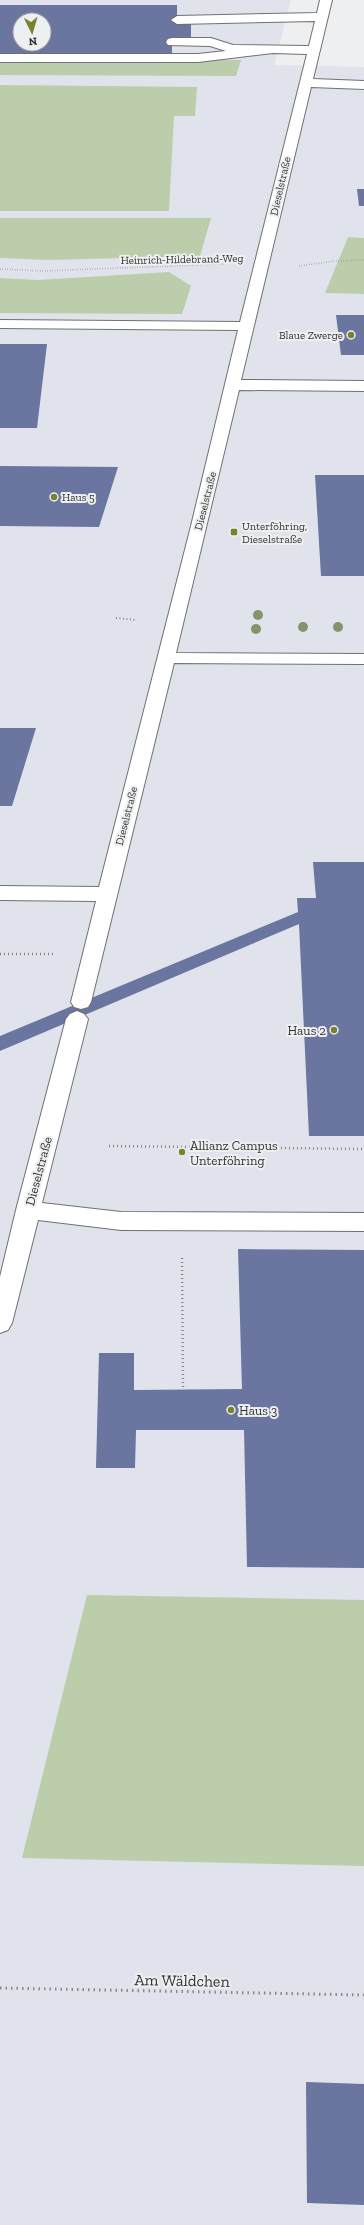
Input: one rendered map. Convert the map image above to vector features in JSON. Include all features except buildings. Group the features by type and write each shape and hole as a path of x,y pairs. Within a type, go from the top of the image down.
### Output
{"street":[{"name":"Dieselstraße","path":"0,1324 27,1210 79,1010 106,894 166,658 233,385 260,266 326,0"},
{"path":"177,16 235,19 263,16 321,17"},
{"path":"172,45 232,49 313,50"},
{"path":"0,58 198,58 278,49"},
{"path":"305,83 364,85"},
{"path":"0,324 246,326"},
{"path":"233,385 364,386"},
{"path":"166,658 364,659"},
{"path":"0,893 106,894"},
{"path":"27,1210 121,1221 364,1222"}],"path":[{"name":"Heinrich-Hildebrand-Weg","path":"0,269 42,271 221,264 288,267 335,261 364,260"},
{"path":"0,954 92,955"},
{"path":"109,1146 364,1149"},
{"path":"181,1222 183,1390"},
{"name":"Am Wäldchen","path":"0,1988 364,1995"}],"shaded area":[{"name":"Allianz Campus Unterföhring","path":"0,0 291,0 274,65 364,67 364,238 348,237 326,293 364,294 364,2225 0,2225"}],"green space":[{"path":"0,59 241,60 236,76 0,75"},
{"path":"0,85 197,87 195,116 174,116 169,211 0,211"},
{"path":"0,218 211,218 200,256 47,260 0,258"},
{"path":"348,237 364,238 364,294 325,293"},
{"path":"169,272 191,286 182,314 0,313 0,278 38,280"},
{"path":"87,1595 364,1600 364,1866 22,1858"}],"place":[{"name":"Blaue Zwerge","path":"351,335"},
{"name":"Haus 5","path":"54,497"},
{"name":"Unterföhring, Dieselstraße","path":"234,532"},
{"name":"Haus 2","path":"334,1030"},
{"name":"Allianz Campus Unterföhring","path":"182,1152"},
{"name":"Haus 3","path":"231,1410"}]}
